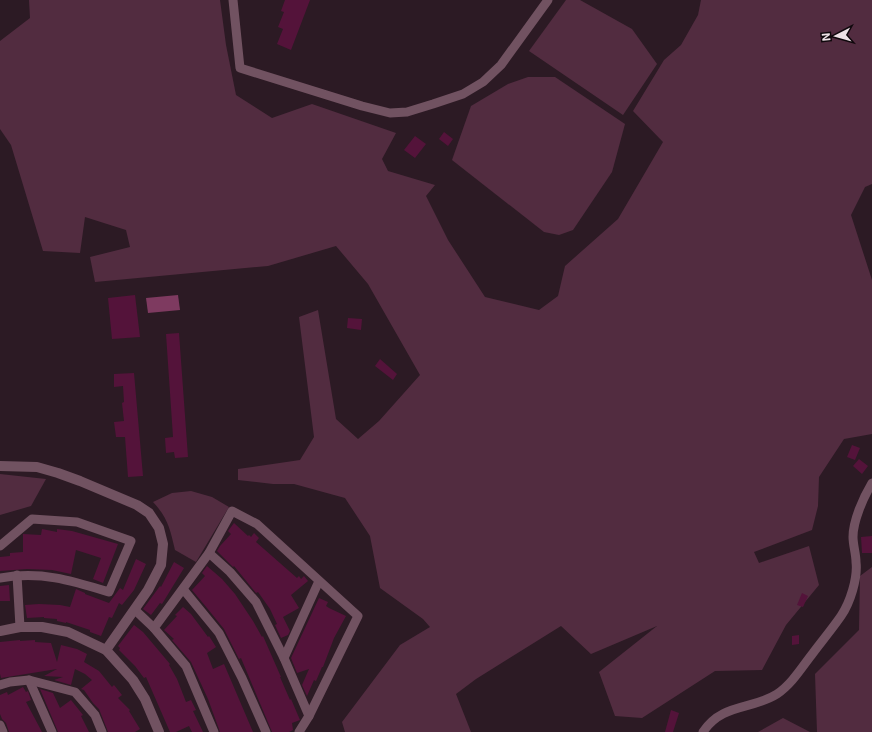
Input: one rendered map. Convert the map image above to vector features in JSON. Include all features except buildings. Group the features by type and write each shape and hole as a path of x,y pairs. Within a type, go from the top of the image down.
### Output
{"street":[{"path":"233,0 240,68 362,106 390,113 407,112 433,104 463,94 484,82 501,65 548,0"},
{"path":"0,466 36,468 58,473 137,505 149,513 159,528 163,544 161,566 135,610 106,650"},
{"path":"703,732 713,720 723,714 735,708 763,701 776,695 787,687 841,616 849,601 853,587 857,563 853,537 859,509 872,483"},
{"path":"154,628 209,553 232,511 257,524 358,616 309,716 299,732"},
{"path":"0,546 32,519 77,522 131,541 109,592 69,580 48,576 17,575 0,578"},
{"path":"209,553 230,572 256,602 284,658 309,716"},
{"path":"17,575 20,627"},
{"path":"284,658 319,581"},
{"path":"183,589 219,633 242,678 266,732"},
{"path":"135,610 154,628 186,666 214,732"},
{"path":"0,631 20,627 42,627 68,632 106,650 133,680 145,699 159,732"},
{"path":"0,685 10,682 29,680 75,692 95,715 102,732"},
{"path":"29,680 52,732"},
{"path":"0,725 3,732"}],"shaded area":[{"path":"29,0 220,0 226,45 236,95 272,118 312,104 396,133 382,159 388,171 435,185 426,196 448,240 485,297 539,310 558,296 565,266 618,219 663,142 633,111 664,60 681,45 698,15 701,0 872,0 872,184 865,187 851,215 872,280 872,434 844,439 819,477 818,506 812,530 754,552 759,563 809,546 819,585 786,625 762,670 715,671 642,718 615,716 599,672 657,626 591,654 561,626 476,679 456,694 471,732 345,732 342,722 400,645 430,627 423,619 380,588 370,536 345,498 294,484 273,484 238,480 238,469 300,460 314,437 299,317 318,310 336,419 358,439 379,421 420,375 368,284 336,246 268,266 95,282 90,257 130,247 126,230 85,217 80,253 43,251 11,145 0,129 0,41 30,18"},
{"path":"566,0 580,0 632,29 657,64 623,115 529,51"},
{"path":"528,77 555,77 625,124 612,172 573,230 559,235 544,232 452,160 471,106 508,84"},
{"path":"178,295 180,310 148,313 146,298"},
{"path":"0,474 46,479 31,506 0,515"},
{"path":"191,491 212,497 229,507 196,562 175,550 168,524 162,513 153,502 172,493"},
{"path":"872,567 872,732 817,732 815,674 859,630 860,576"},
{"path":"783,718 810,732 758,732"}]}
